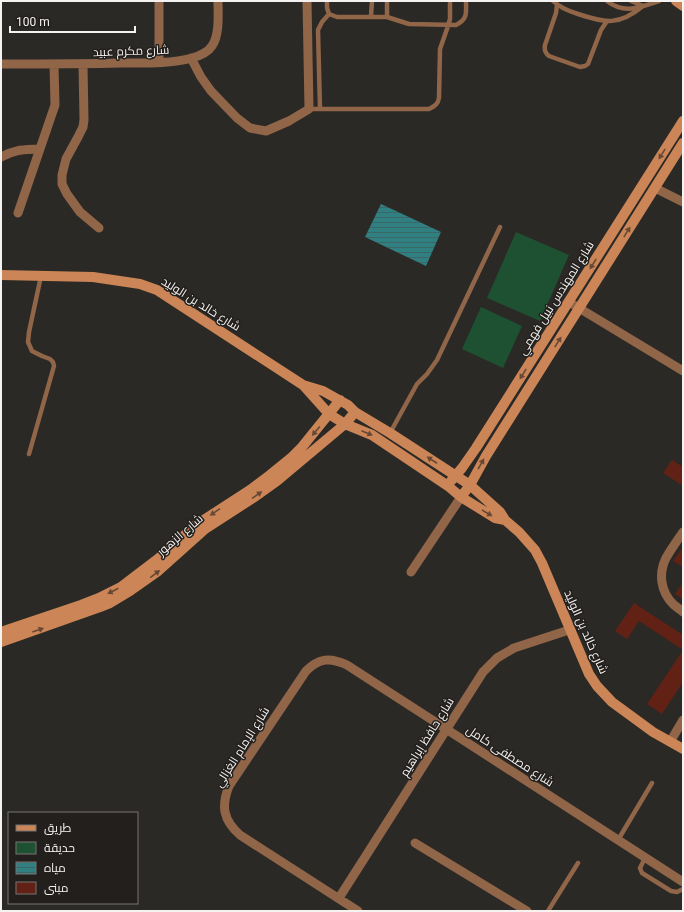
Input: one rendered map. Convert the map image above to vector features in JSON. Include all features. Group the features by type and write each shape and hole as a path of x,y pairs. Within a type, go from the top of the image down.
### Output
{"street":[{"path":"159,1 159,62"},
{"name":"شارع مكرم عبيد","path":"1,64 159,62 191,58 203,54 212,46 218,25 218,1"},
{"path":"191,58 204,82 211,91 237,118 250,128 266,131 289,121 309,109 307,1"},
{"path":"676,1 683,6"},
{"path":"18,213 55,105 54,64"},
{"path":"83,64 84,120 78,137 66,159 62,174 62,184 67,194 80,212 99,228"},
{"name":"شارع المهندس نبيل فهمي","path":"448,486 476,448 683,121"},
{"name":"شارع المهندس نبيل فهمي","path":"461,497 470,485 480,465 683,144"},
{"path":"1,157 18,150 40,149"},
{"path":"655,188 683,202"},
{"name":"شارع خالد بن الوليد","path":"1,275 93,277 140,284 157,290 303,386 329,414 345,424 372,435 448,486 461,497 495,518 505,520"},
{"path":"569,302 683,371"},
{"name":"شارع خالد بن الوليد","path":"303,386 323,391 348,405 355,412 470,485 500,512 505,520 519,532 535,550 542,563 569,630 589,674 597,686 612,702 653,732 683,749"},
{"name":"شارع الزهور","path":"1,632 87,603 121,587 159,558 196,525 250,490 291,458 302,447 340,400"},
{"name":"شارع الزهور","path":"1,642 100,607 130,591 157,572 205,528 277,481 345,424 355,412"},
{"path":"411,572 461,497"},
{"path":"683,532 665,559 661,571 661,577 666,595 674,605 683,612"},
{"name":"شارع حافظ إبراهيم","path":"339,898 483,672 497,658 514,648 569,630"},
{"name":"شارع مصطفى كامل","path":"321,661 330,659 347,665 683,882"},
{"name":"شارع الإمام الغزالي","path":"321,661 306,671 229,786 225,796 224,807 226,818 240,835 358,911"},
{"path":"670,742 683,720"},
{"path":"415,843 527,911"}],"lane":[{"path":"327,1 326,8 329,14 337,17 387,17 409,24 456,25 462,22 465,17 466,1"},
{"path":"372,1 372,16"},
{"path":"387,1 387,17"},
{"path":"309,109 429,109 435,106 438,103 439,98 440,49 451,10 450,1"},
{"path":"553,1 557,5 568,10 596,20 607,21 623,19 643,6"},
{"path":"607,1 623,9 633,9 659,1"},
{"path":"631,1 643,6"},
{"path":"557,5 556,14 544,45 544,50 549,56 580,67 585,66 590,62 601,30 607,21"},
{"path":"320,109 318,30 322,22 329,14"},
{"path":"390,433 417,384 427,374 437,360 500,227"},
{"path":"29,454 54,366 50,359 32,351 28,342 41,276"},
{"path":"618,840 652,783"},
{"path":"646,858 640,867 642,873 671,891 677,892 683,889"},
{"path":"548,911 578,863"}],"green space":[{"path":"516,232 569,255 540,321 487,298"},
{"path":"481,307 522,326 503,368 462,349"}],"water":[{"path":"381,204 441,232 426,266 365,237"}],"building":[{"path":"672,460 683,467 683,486 663,473"},
{"path":"683,547 683,567 673,561"},
{"path":"683,582 683,599 675,594"},
{"path":"634,603 683,635 683,650 639,621 627,639 615,631"},
{"path":"683,650 683,682 662,714 647,704"}]}
